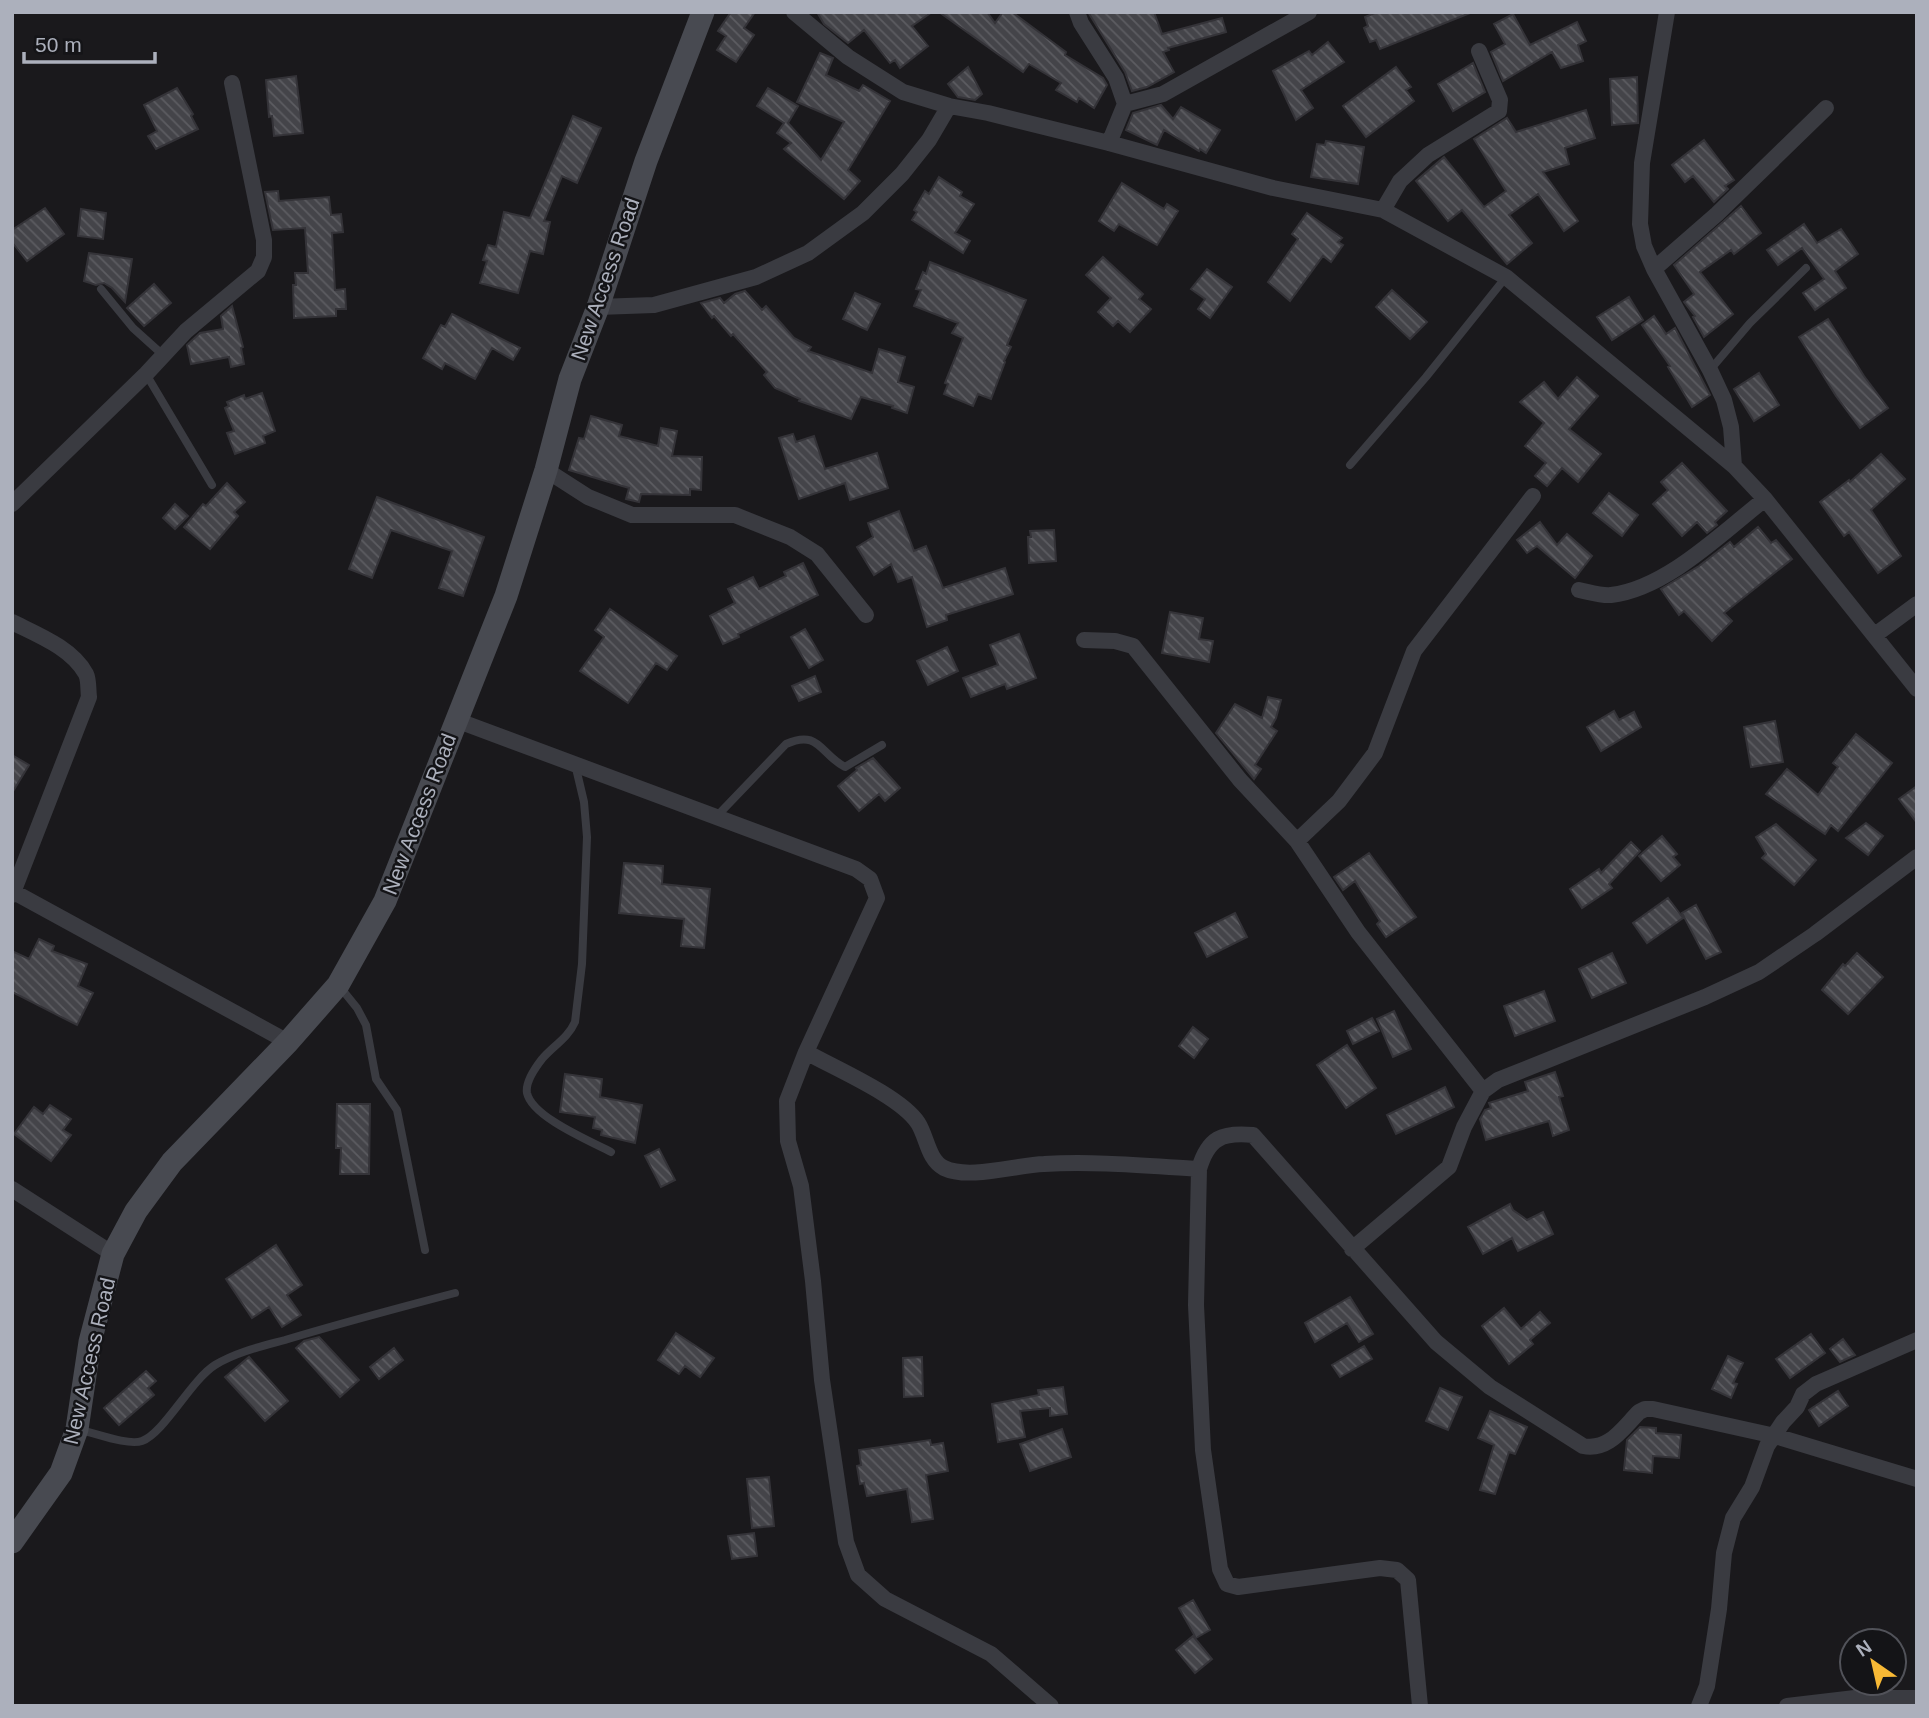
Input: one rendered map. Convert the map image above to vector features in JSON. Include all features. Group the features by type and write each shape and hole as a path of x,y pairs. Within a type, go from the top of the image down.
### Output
{"main road":[{"name":"New Access Road","path":"12,1542 61,1473 77,1429 90,1342 113,1254 136,1211 172,1162 288,1042 338,985 385,901 506,596 547,470 570,379 598,307 646,161 704,12"}],"street":[{"path":"794,12 848,58 903,92 949,106 1109,143 1273,188 1383,211 1506,277 1734,466 1765,499 1917,690"},
{"path":"1077,12 1115,78 1125,104 1109,143"},
{"path":"1125,104 1163,94 1309,12"},
{"path":"1667,12 1642,163 1640,225 1644,246 1654,269 1724,400 1731,427 1734,466"},
{"path":"1383,211 1400,181 1428,155 1499,111 1500,100 1479,51"},
{"path":"12,504 146,374 186,331 258,271 264,257 264,240 232,83"},
{"path":"598,307 654,305 756,277 808,253 863,213 902,174 929,141 949,106"},
{"path":"1654,269 1717,214 1826,108"},
{"path":"547,470 588,497 632,515 735,515 790,537 817,554 866,615"},
{"path":"1297,841 1339,801 1375,753 1414,651 1533,496"},
{"path":"1579,590 1610,595 1659,579 1684,564 1765,499"},
{"path":"1875,635 1917,604"},
{"path":"12,622 44,637 71,655 87,676 89,696 13,893 288,1042"},
{"path":"1083,640 1115,641 1133,646 1240,780 1297,841 1358,932 1483,1091"},
{"path":"456,720 856,869 870,879 877,898 806,1052 787,1101 788,1141 800,1186 813,1281 822,1380 846,1542 858,1575 886,1599 991,1654 1051,1706"},
{"path":"1352,1249 1449,1167 1464,1127 1483,1091 1498,1080 1705,997 1759,972 1815,934 1917,857"},
{"path":"806,1052 906,1109 919,1124 931,1153 940,1166 957,1174 1045,1164 1144,1165 1199,1169"},
{"path":"1420,1706 1408,1580 1397,1570 1380,1568 1238,1587 1227,1584 1220,1569 1203,1450 1196,1305 1199,1169 1204,1152 1216,1139 1232,1133 1254,1135 1436,1342 1490,1387 1583,1446 1595,1448 1609,1443 1645,1409 1775,1436 1917,1479"},
{"path":"12,1189 113,1254"},
{"path":"1699,1706 1707,1686 1719,1609 1724,1553 1733,1518 1752,1486 1767,1446 1797,1407 1803,1394 1816,1384 1917,1340"},
{"path":"1787,1706 1856,1698 1917,1698"}],"lane":[{"path":"1710,370 1750,323 1806,268"},
{"path":"1350,465 1426,377 1506,277"},
{"path":"101,289 133,328 163,355"},
{"path":"146,374 212,485"},
{"path":"716,817 786,744 797,739 813,739 845,766 882,745"},
{"path":"575,764 584,802 587,837 582,964 575,1022 532,1073 527,1091 532,1105 546,1117 611,1152"},
{"path":"338,985 357,1008 366,1025 376,1079 397,1110 425,1250"},
{"path":"77,1429 133,1442 143,1441 155,1434 197,1381 215,1365 245,1352 324,1328 455,1293"}],"building":[{"path":"731,12 755,12 744,28 754,35 736,62 717,50 726,36 718,31"},
{"path":"817,12 932,12 912,26 928,46 900,68 895,60 890,63 864,30 848,43 824,24"},
{"path":"939,12 987,12 995,23 1003,12 1012,12 1066,52 1065,55 1103,78 1107,85 1094,108 1079,98 1077,102 1056,90 1061,83 1029,64 1023,72"},
{"path":"1088,12 1154,12 1162,34 1222,18 1226,32 1168,48 1169,50 1163,52 1174,72 1147,87 1132,91 1125,72"},
{"path":"1377,12 1470,13 1380,49 1376,40 1370,42 1364,28 1368,26 1365,17"},
{"path":"1513,14 1530,45 1577,22 1586,41 1578,45 1583,61 1561,68 1552,52 1503,81 1491,52 1505,44 1494,24"},
{"path":"1328,42 1344,62 1301,90 1313,108 1296,120 1273,71 1309,51 1312,55"},
{"path":"820,53 833,58 826,75 859,91 863,85 890,101 848,170 860,181 844,199 784,149 791,143 777,133 784,123 757,106 768,88 798,106 788,123 821,160 844,122 797,102"},
{"path":"1473,63 1485,92 1453,111 1438,84"},
{"path":"968,67 982,94 975,100 958,97 948,84"},
{"path":"1396,67 1411,87 1406,90 1414,101 1366,137 1343,106"},
{"path":"296,76 303,133 274,136 272,116 269,117 266,80"},
{"path":"1637,77 1638,123 1612,125 1610,79"},
{"path":"177,88 193,114 191,116 198,129 156,149 148,136 157,131 144,105"},
{"path":"1161,105 1173,119 1181,107 1220,130 1206,153 1164,130 1157,145 1126,130 1133,113"},
{"path":"1586,110 1595,138 1565,148 1569,164 1543,172 1578,221 1564,231 1538,194 1509,215 1532,243 1507,264 1462,210 1448,221 1416,181 1444,157 1484,207 1506,191 1474,139 1507,118 1516,132"},
{"path":"573,116 601,128 577,183 562,176 544,221 550,222 543,254 530,251 518,293 480,283 487,261 483,260 488,245 496,247 504,212 530,218"},
{"path":"1704,140 1734,180 1725,186 1728,189 1714,202 1693,176 1685,182 1672,165"},
{"path":"1326,141 1364,147 1358,184 1311,177 1317,144 1325,145"},
{"path":"939,177 962,192 960,196 974,204 955,233 970,241 963,253 912,220 917,212 914,210 925,191 929,194"},
{"path":"1122,183 1164,209 1167,204 1178,211 1157,245 1119,224 1114,231 1099,221"},
{"path":"278,191 279,201 329,197 331,215 341,214 343,232 332,233 335,290 345,289 346,309 336,309 336,316 294,318 295,273 308,273 305,228 273,230 265,192"},
{"path":"1741,206 1761,233 1734,254 1731,250 1700,272 1733,314 1704,337 1693,317 1695,316 1684,302 1694,294 1674,265"},
{"path":"45,208 64,234 27,261 12,242 12,230"},
{"path":"81,209 106,213 103,239 78,236"},
{"path":"1307,213 1342,238 1338,242 1343,245 1331,262 1323,256 1290,301 1268,282 1298,239 1292,234"},
{"path":"1804,224 1817,243 1841,229 1858,254 1835,271 1846,288 1815,310 1803,293 1824,279 1802,248 1778,265 1767,250"},
{"path":"89,253 132,259 125,302 104,283 96,285 84,281"},
{"path":"1103,257 1143,294 1139,299 1151,309 1130,332 1118,321 1113,326 1098,312 1111,298 1086,275"},
{"path":"930,262 1026,300 1007,345 1011,347 991,399 978,394 973,406 944,394 948,384 945,383 963,338 952,333 958,323 914,306 921,290 916,289"},
{"path":"1207,269 1232,287 1210,318 1198,309 1205,299 1191,289"},
{"path":"154,284 171,303 144,326 127,308"},
{"path":"1392,290 1427,322 1410,339 1376,307"},
{"path":"745,291 762,310 766,306 794,338 811,347 808,351 872,373 879,349 905,357 898,382 914,387 907,413 861,397 851,419 799,401 800,399 775,388 764,375 767,372 733,334 731,336 714,316 712,318 701,303 720,298 724,303 735,294"},
{"path":"855,293 880,304 867,330 843,319"},
{"path":"1629,297 1643,320 1612,340 1597,317"},
{"path":"232,306 243,347 244,364 231,367 229,357 191,364 187,345 200,333 223,329 221,316"},
{"path":"452,314 520,348 513,360 492,348 475,379 445,363 442,369 423,358 441,325 445,327"},
{"path":"1654,316 1666,334 1675,328 1710,395 1692,407 1668,367 1670,366 1642,325"},
{"path":"1828,319 1888,408 1860,428 1836,396 1799,337"},
{"path":"1759,373 1779,405 1754,421 1734,389"},
{"path":"1577,377 1598,396 1569,429 1601,454 1578,482 1562,468 1547,486 1535,476 1546,463 1525,446 1544,423 1520,402 1544,382 1558,399"},
{"path":"262,393 275,431 263,436 265,443 235,454 227,433 234,431 225,408 229,406 227,402 244,395 245,399"},
{"path":"591,416 622,425 619,436 658,446 661,428 677,431 672,456 702,457 701,490 690,489 690,495 641,494 639,502 626,499 629,488 569,470 579,438 584,439"},
{"path":"793,434 796,442 814,436 825,469 877,453 888,488 850,500 845,483 799,499 779,438"},
{"path":"1881,454 1905,479 1871,510 1901,556 1878,573 1849,532 1844,536 1820,502 1849,480 1850,482"},
{"path":"1682,463 1727,511 1707,533 1697,522 1682,536 1653,504 1668,490 1661,482"},
{"path":"227,483 245,502 234,512 238,516 210,549 184,527 203,504 206,506"},
{"path":"1609,493 1638,515 1622,536 1593,513"},
{"path":"377,497 484,537 463,596 439,588 452,551 391,530 372,578 349,569"},
{"path":"175,504 188,516 175,529 163,518"},
{"path":"899,511 914,551 926,546 943,588 1005,568 1013,594 946,615 947,620 927,627 912,577 898,582 891,564 874,575 857,547 873,537 868,523"},
{"path":"1540,522 1557,545 1567,534 1592,556 1575,578 1537,546 1527,553 1517,540"},
{"path":"1758,527 1771,543 1776,540 1792,559 1724,613 1732,621 1712,641 1684,611 1679,615 1661,589 1699,566 1730,542 1734,547"},
{"path":"1054,530 1056,561 1029,563 1030,531"},
{"path":"803,563 818,595 723,644 710,616 735,603 728,589 753,577 759,589 786,576 784,572"},
{"path":"610,609 677,656 667,670 656,663 628,703 580,671 604,637 595,630"},
{"path":"1170,612 1203,618 1199,639 1213,641 1209,662 1162,653"},
{"path":"805,629 823,660 809,668 791,637"},
{"path":"1019,634 1036,678 1007,689 1005,684 971,697 963,678 998,665 990,645"},
{"path":"947,647 958,671 928,685 917,661"},
{"path":"815,676 821,692 799,701 792,686"},
{"path":"1268,697 1281,700 1271,727 1277,731 1255,765 1261,769 1254,779 1216,733 1235,704 1262,718"},
{"path":"1614,711 1619,720 1634,712 1641,727 1601,751 1587,727"},
{"path":"1775,721 1783,762 1751,767 1744,727"},
{"path":"1856,734 1892,763 1838,831 1831,825 1825,834 1766,794 1787,769 1818,795 1838,767 1833,763"},
{"path":"12,755 29,765 12,793"},
{"path":"873,758 900,788 885,801 879,794 859,811 838,786 857,770 856,768"},
{"path":"1917,786 1917,823 1899,799"},
{"path":"1866,823 1883,836 1868,855 1846,838"},
{"path":"1776,824 1816,860 1794,885 1762,858 1766,854 1756,837"},
{"path":"1662,836 1677,854 1673,857 1680,865 1661,881 1639,856"},
{"path":"1631,842 1640,851 1609,884 1612,888 1582,908 1570,889 1599,869 1601,873"},
{"path":"1369,853 1416,917 1386,937 1377,924 1380,921 1355,881 1343,890 1334,877"},
{"path":"624,863 663,866 662,884 710,889 704,948 681,946 684,919 619,913"},
{"path":"1668,898 1683,918 1647,943 1633,923"},
{"path":"1696,905 1721,952 1706,959 1682,913"},
{"path":"1235,913 1247,937 1207,957 1195,933"},
{"path":"39,939 54,946 52,951 87,964 78,986 93,993 77,1025 12,992 12,951 29,959"},
{"path":"1612,953 1626,983 1592,998 1579,969"},
{"path":"1857,953 1883,977 1848,1014 1822,990 1843,964 1845,966"},
{"path":"1544,991 1555,1021 1515,1036 1504,1006"},
{"path":"1394,1011 1411,1049 1393,1057 1377,1019"},
{"path":"1372,1018 1379,1031 1353,1044 1347,1031"},
{"path":"1193,1027 1208,1039 1194,1058 1179,1046"},
{"path":"1347,1045 1376,1088 1346,1108 1317,1065"},
{"path":"1555,1072 1563,1096 1559,1097 1569,1130 1553,1136 1549,1121 1486,1140 1480,1119 1485,1110 1491,1108 1489,1103 1528,1091 1525,1082"},
{"path":"565,1074 602,1079 600,1097 642,1105 635,1143 601,1135 602,1130 593,1128 595,1117 560,1112"},
{"path":"1445,1087 1454,1107 1396,1134 1387,1115"},
{"path":"337,1104 370,1104 369,1174 340,1174 341,1148 336,1148"},
{"path":"50,1105 71,1119 63,1130 71,1135 51,1161 14,1134 34,1107 43,1114"},
{"path":"659,1149 675,1180 661,1187 645,1156"},
{"path":"1510,1204 1513,1210 1527,1220 1543,1212 1553,1234 1518,1251 1512,1238 1483,1254 1468,1227"},
{"path":"276,1245 302,1285 287,1295 301,1315 282,1327 269,1307 252,1318 226,1279"},
{"path":"1350,1297 1373,1334 1359,1342 1347,1323 1315,1342 1305,1323"},
{"path":"1504,1308 1521,1329 1540,1312 1550,1323 1530,1340 1533,1344 1509,1364 1482,1326"},
{"path":"676,1333 714,1358 700,1377 685,1366 679,1374 658,1360"},
{"path":"1811,1334 1825,1353 1790,1378 1776,1359"},
{"path":"319,1337 359,1380 340,1397 296,1348 304,1341"},
{"path":"1843,1339 1855,1355 1840,1362 1830,1349"},
{"path":"1364,1346 1372,1359 1340,1377 1332,1365"},
{"path":"394,1348 403,1360 379,1379 370,1367"},
{"path":"1728,1356 1743,1363 1733,1383 1737,1384 1731,1398 1712,1389"},
{"path":"249,1357 288,1401 265,1421 225,1377"},
{"path":"922,1357 923,1396 904,1397 903,1358"},
{"path":"146,1371 156,1381 148,1388 154,1395 119,1425 104,1408"},
{"path":"1063,1387 1067,1414 1050,1416 1050,1408 1020,1411 1025,1437 998,1442 992,1404 1039,1395 1038,1390"},
{"path":"1440,1388 1462,1397 1448,1430 1426,1421"},
{"path":"1838,1391 1848,1406 1819,1426 1809,1410"},
{"path":"1490,1411 1527,1427 1515,1454 1509,1452 1495,1494 1480,1490 1494,1445 1478,1438"},
{"path":"1640,1427 1656,1428 1656,1433 1681,1435 1679,1458 1653,1456 1652,1473 1624,1470 1627,1440"},
{"path":"1062,1429 1071,1457 1030,1471 1020,1444"},
{"path":"930,1440 931,1445 943,1443 948,1471 926,1475 933,1519 912,1522 907,1489 867,1496 864,1483 860,1484 857,1466 861,1465 859,1450"},
{"path":"769,1477 774,1526 752,1528 747,1479"},
{"path":"754,1533 757,1556 732,1559 728,1536"},
{"path":"1193,1600 1210,1630 1196,1638 1179,1608"},
{"path":"1193,1636 1212,1659 1195,1673 1176,1650"}]}
